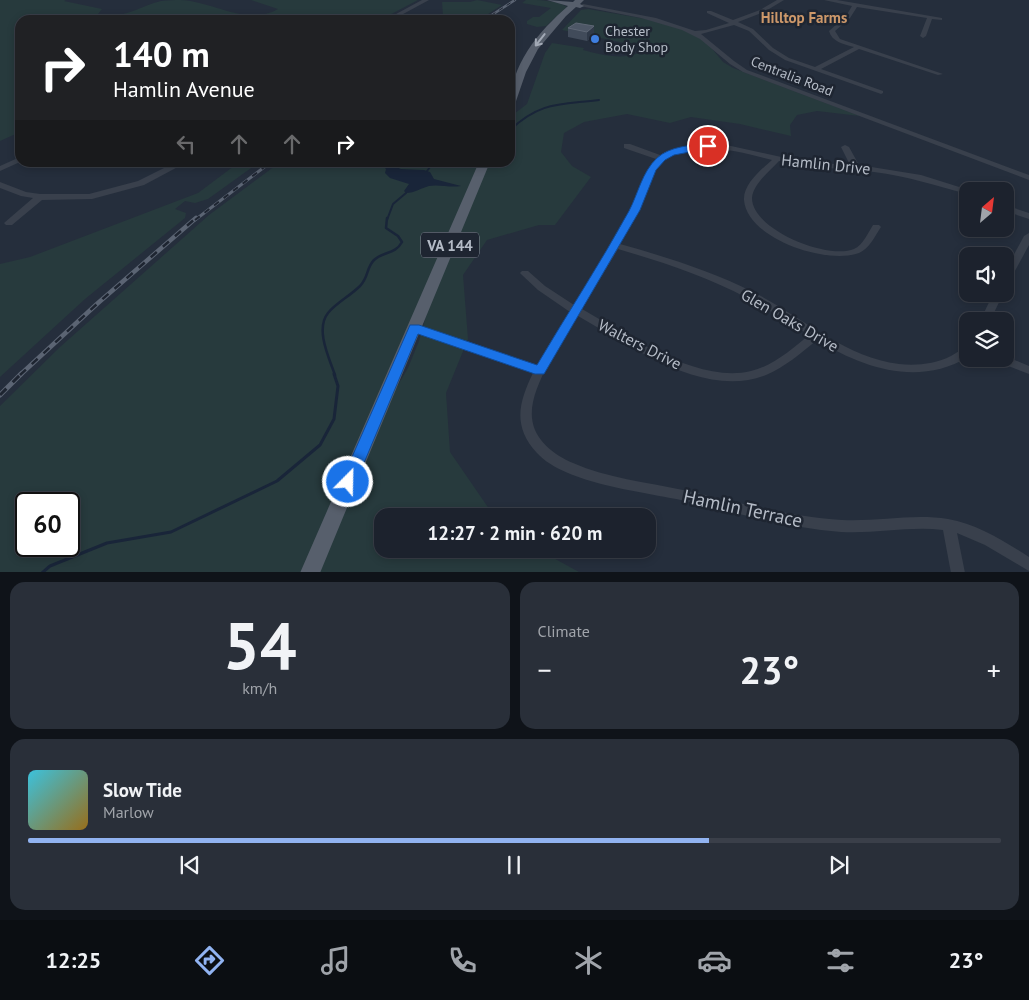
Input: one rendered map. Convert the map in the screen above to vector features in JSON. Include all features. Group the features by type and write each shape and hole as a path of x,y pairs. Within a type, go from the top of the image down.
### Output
{"main road":[{"name":"Centralia Road","path":"551,0 582,3"},
{"path":"515,92 555,35 582,3"},
{"name":"VA 144","path":"310,572 483,167"}],"street":[{"path":"398,15 426,0"},
{"path":"696,34 732,24 762,11 781,0"},
{"path":"827,0 940,19"},
{"name":"Centralia Road","path":"582,3 663,22 696,34 709,42 730,63 745,72 1029,178"},
{"path":"855,5 848,17 834,28 832,33 838,40 857,48 940,74"},
{"path":"709,12 755,32 766,45 778,54 882,92"},
{"path":"923,36 930,17"},
{"path":"815,69 857,48"},
{"path":"415,328 540,371 635,210 647,178 661,158 627,146"},
{"name":"Hamlin Drive","path":"661,158 679,150 708,146 740,149 777,159 806,164 857,168 910,176 959,190"},
{"path":"845,147 857,168"},
{"path":"777,159 755,185 748,199 755,216 771,231 802,246 831,254 841,254 860,249 876,227"},
{"path":"0,169 15,162"},
{"path":"0,185 24,194 40,197 72,198 106,193 141,183 173,167"},
{"path":"9,223 40,197"},
{"path":"1014,211 1029,216"},
{"path":"1014,264 1029,236"},
{"name":"Glen Oaks Drive","path":"614,246 680,265 730,285 774,308 816,335 854,356 892,368 930,367 943,364 959,356"},
{"name":"Walters Drive","path":"525,272 537,286 657,356 712,375 741,377 764,371 783,360 816,335"},
{"path":"1014,364 1029,370"},
{"name":"Hamlin Terrace","path":"540,371 526,401 525,417 528,428 541,448 550,457 570,468 630,483 824,524 861,527 931,523 949,525 986,538 1029,565"},
{"path":"949,525 958,572"}],"shaded area":[{"path":"0,0 66,0 64,1 102,9 98,14 102,15 15,15 15,134 0,141"},
{"path":"168,0 192,1 242,14 254,15 119,15 153,3"},
{"path":"251,0 418,0 390,15 254,15 266,14 278,9"},
{"path":"477,0 502,5 487,15 443,15 442,2 470,2"},
{"path":"526,0 542,0 567,7 546,26 537,27 527,24 527,21 533,17 539,17 551,8 522,3"},
{"path":"588,9 646,19 691,32 709,45 723,62 733,68 860,116 817,111 797,115 790,125 791,136 740,124 691,117 670,123 627,114 584,122 564,133 561,152 572,166 591,177 555,225 539,225 487,240 463,275 468,339 446,393 450,452 488,508 374,508 374,558 553,558 579,572 316,572 391,397 408,368 419,341 428,309 485,167 515,167 515,113 527,104 545,53 552,43 584,48 583,50 598,54 615,56 631,55 645,49 644,47 562,30 581,10"},
{"path":"233,167 252,167 208,199 195,203 185,201 175,209 186,213 185,218 85,299 0,377 0,264 30,257 198,193"},
{"path":"274,167 479,167 303,572 0,572 0,406 60,347 209,215"}],"water":[{"path":"384,167 424,170 430,172 434,179 461,186 433,186 406,193 404,191 409,184 390,178 385,173 386,169"}],"building":[{"path":"576,23 594,26 587,32 568,28"}],"waterway":[{"path":"515,126 542,109 562,104 599,100"},
{"path":"427,171 430,167"},
{"path":"387,220 393,204 406,193"},
{"path":"335,375 324,344 324,320 331,309 363,283 374,260 396,249 402,242 398,236 386,228 387,218"},
{"path":"43,572 50,566 107,543 171,532 277,481 320,445 334,419 338,386 334,374"}],"railway":[{"path":"492,15 515,0"},
{"path":"195,220 264,167"},
{"path":"20,375 98,303 196,218"},
{"path":"0,395 20,375"}],"place":[{"name":"Chester Body Shop","path":"595,39"}],"district":[{"name":"Hilltop Farms","path":"804,17"}],"route":[{"path":"348,482 415,328 540,371 635,210 652,170 661,158 670,153 688,148 708,146"}]}
